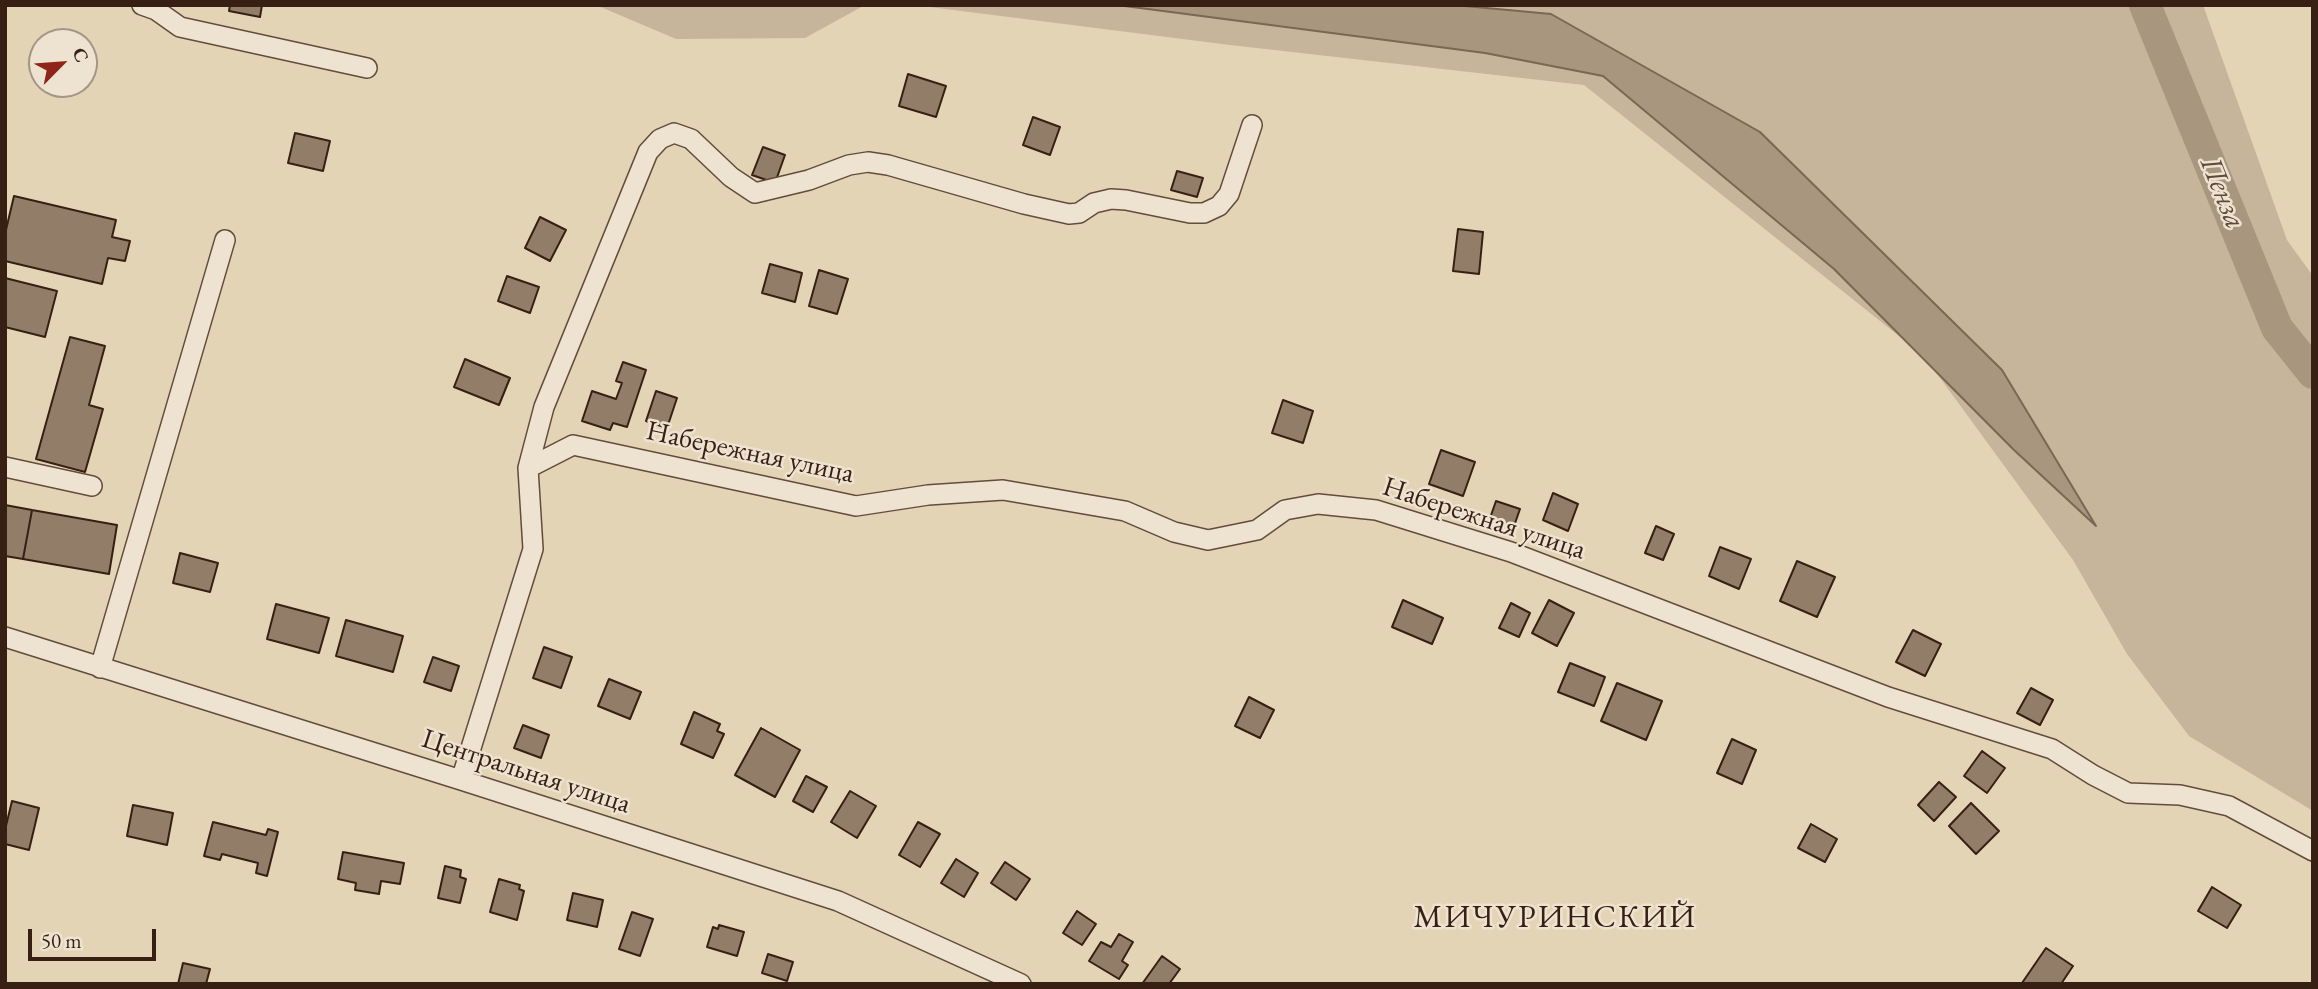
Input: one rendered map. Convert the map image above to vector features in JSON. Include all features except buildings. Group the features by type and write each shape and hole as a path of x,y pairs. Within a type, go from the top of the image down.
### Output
{"street":[{"path":"142,5 156,10 180,27 366,68"},
{"path":"461,780 533,550 528,468 549,394 648,152 660,139 674,133 691,139 731,177 755,193 809,180 849,165 868,162 888,165 1024,204 1069,214 1111,199 1190,214 1204,213 1219,206 1229,194 1252,125"},
{"path":"100,668 225,240"},
{"name":"Набережная улица","path":"528,468 573,445 856,506 928,495 1003,490 1125,511 1174,532 1208,540 1257,530 1284,510 1318,504 1376,510 1511,552 1888,697 2052,749 2128,793 2180,796 2229,806 2313,851"},
{"path":"5,467 92,486"},
{"name":"Центральная улица","path":"5,637 838,901 1021,984"}],"shaded area":[{"path":"596,5 865,5 805,38 676,39"},
{"path":"914,5 2203,5 2287,240 2313,276 2313,811 2189,736 2127,654 2073,560 1924,356 1584,85 1230,45"},
{"path":"1117,5 1454,5 1551,14 1760,132 2002,370 2096,526 2014,450 1834,269 1603,76 1485,53"}],"waterway":[{"name":"Пенза","path":"2145,5 2277,328 2313,373"}],"district":[{"name":"МИЧУРИНСКИЙ","path":"1555,918"}]}
